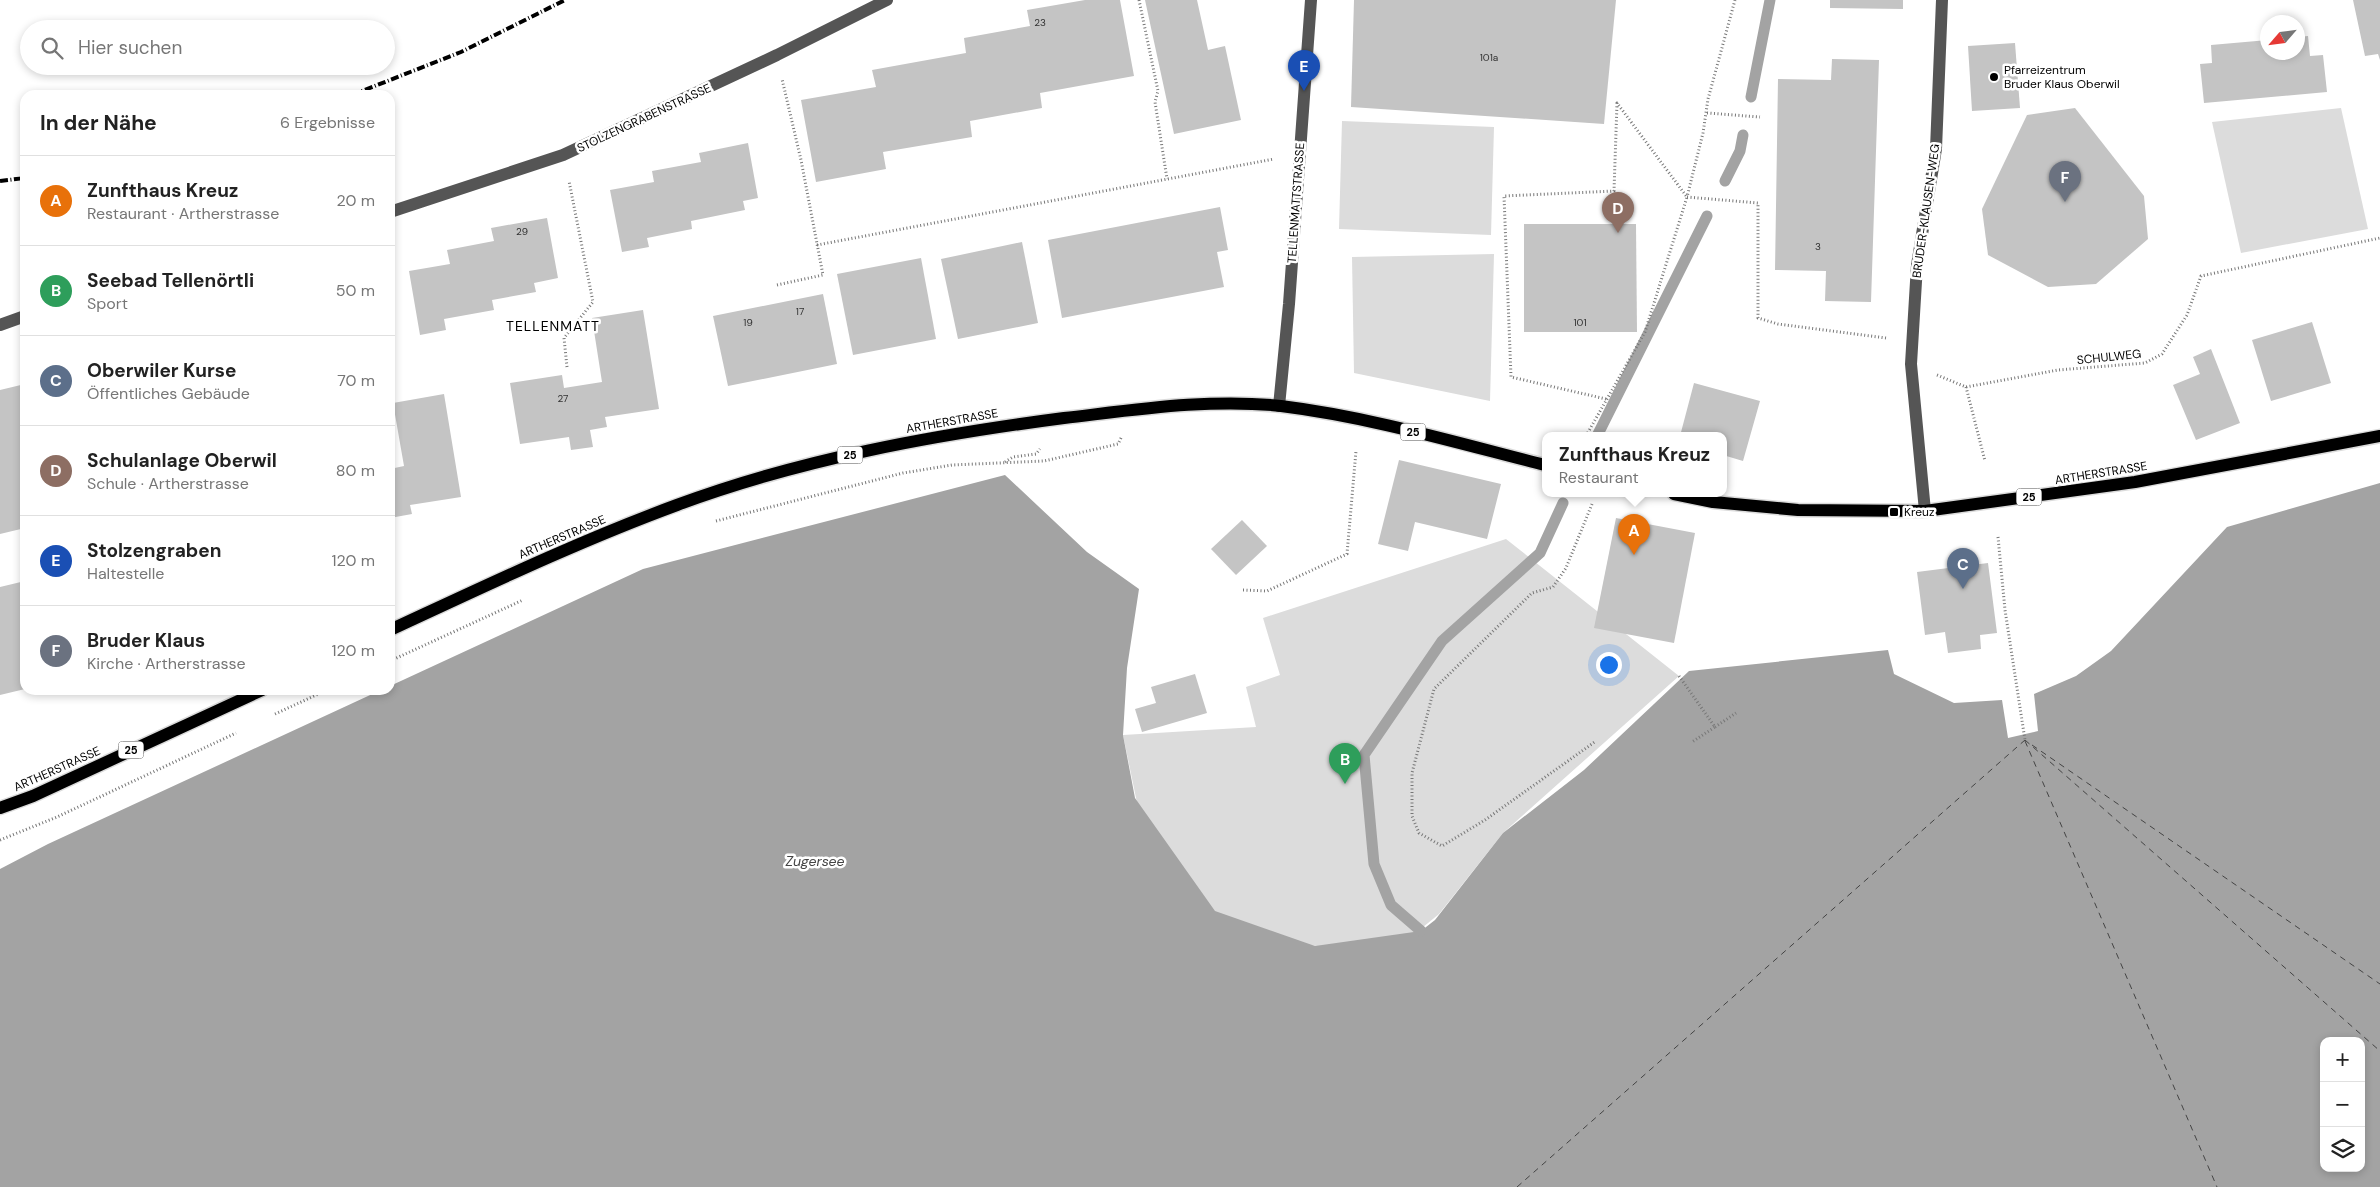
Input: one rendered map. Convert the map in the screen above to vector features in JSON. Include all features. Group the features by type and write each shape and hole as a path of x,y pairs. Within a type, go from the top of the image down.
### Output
{"main road":[{"name":"ARTHERSTRASSE","path":"395,628 570,546 678,504 773,474 884,447 972,430 1141,408 1202,404 1279,406 1387,426 1542,464"},
{"name":"ARTHERSTRASSE","path":"1689,497 1713,502 1798,510 1925,511 2136,482 2380,436"},
{"name":"ARTHERSTRASSE","path":"0,808 32,796 251,695"}],"street":[{"name":"STOLZENGRABENSTRASSE","path":"395,210 563,156 777,55 887,0"},
{"name":"TELLENMATTSTRASSE","path":"1279,406 1311,0"},
{"name":"BRUDER-KLAUSEN-WEG","path":"1925,511 1912,364 1912,341 1917,265 1936,149 1942,0"},
{"path":"0,325 20,318"}],"path":[{"path":"1139,0 1158,91 1155,102 1167,179"},
{"path":"1588,432 1645,332 1687,197 1707,113 1708,99 1735,0"},
{"path":"777,285 823,275 785,89"},
{"path":"1606,399 1511,377 1504,196 1614,191 1617,104 1687,197 1758,204 1758,318 1778,324 1912,341"},
{"path":"1707,113 1760,117"},
{"path":"563,156 593,302 564,338 567,367"},
{"path":"817,245 1282,158 1299,158"},
{"name":"SCHULWEG","path":"1966,387 2058,370 2145,363 2162,354 2187,315 2201,276 2380,238"},
{"path":"1912,364 1966,387 1985,461"},
{"path":"708,524 903,473 952,465 1044,461 1118,444 1141,408"},
{"path":"1243,590 1267,592 1347,554 1356,451"},
{"path":"1592,504 1566,568 1553,587 1532,593 1434,689 1412,773 1412,816 1419,833 1442,846 1485,820 1596,741"},
{"path":"1998,536 2005,610 2025,740"},
{"path":"395,659 528,597"},
{"path":"1679,676 1715,727"},
{"path":"268,718 317,695"},
{"path":"1692,742 1736,713"},
{"path":"0,840 57,817 242,730"}],"shaded area":[{"path":"2341,108 2368,229 2241,253 2212,122"},
{"path":"1342,121 1494,127 1491,235 1339,229"},
{"path":"1494,254 1490,401 1354,373 1352,257"},
{"path":"1506,539 1679,676 1503,833 1439,914 1395,950 1165,938 1123,735 1256,727 1246,687 1280,675 1263,618"}],"water":[{"name":"Zugersee","path":"1005,475 1087,552 1139,589 1127,668 1123,735 1135,798 1215,911 1315,946 1421,931 1435,920 1503,833 1584,770 1689,671 1888,650 1894,674 1954,703 2002,700 2008,738 2038,731 2034,694 2076,676 2111,651 2227,527 2380,483 2380,1187 0,1187 0,869 48,844 370,695 395,695 395,684 643,569"}],"building":[{"path":"1085,0 1120,0 1134,76 1040,93 1042,108 970,121 972,137 883,152 886,169 816,182 801,100 876,87 872,70 966,53 964,38 1030,26 1027,10"},
{"path":"1145,0 1197,0 1208,50 1225,46 1241,120 1174,134"},
{"path":"1354,0 1616,0 1604,124 1351,107"},
{"path":"1830,0 1903,0 1903,9 1830,8"},
{"path":"2353,0 2380,0 2380,60 2378,54 2365,56"},
{"path":"2305,36 2308,36 2310,56 2323,55 2327,92 2204,103 2200,64 2212,63 2211,45 2260,41 2260,60 2305,60"},
{"name":"Pfarreizentrum Bruder Klaus Oberwil","path":"2015,43 2020,108 1972,111 1968,46"},
{"path":"1832,59 1879,60 1871,302 1825,301 1826,271 1775,270 1778,79 1831,80"},
{"path":"2075,108 2144,196 2148,239 2096,284 2048,287 1988,255 1982,209 2027,115"},
{"path":"748,143 758,198 743,201 745,210 691,221 692,229 647,238 649,247 622,252 610,190 654,182 652,171 701,162 699,153"},
{"path":"1220,207 1228,250 1217,252 1224,287 1062,318 1048,240"},
{"path":"547,218 558,278 534,283 536,292 492,300 494,310 444,319 446,330 420,335 409,271 450,264 447,250 494,241 491,228"},
{"path":"1524,224 1636,224 1637,332 1524,332"},
{"path":"1022,242 1038,323 958,339 941,259"},
{"path":"921,258 936,339 853,355 837,274"},
{"path":"823,294 837,364 728,386 713,316"},
{"path":"643,310 659,409 605,417 607,427 590,430 593,447 571,450 569,437 520,444 510,383 562,375 564,388 602,382 592,318"},
{"path":"2312,322 2331,383 2271,401 2252,340"},
{"path":"2211,349 2240,423 2196,440 2173,385 2200,374 2193,357"},
{"path":"1694,383 1760,401 1743,461 1727,456 1727,432 1681,432"},
{"path":"20,385 20,529 0,534 0,390"},
{"path":"444,394 461,497 410,505 412,514 395,517 395,468 404,466 395,414 395,403"},
{"path":"1399,460 1501,484 1487,539 1415,522 1408,551 1378,544"},
{"path":"1616,518 1695,533 1674,643 1594,628"},
{"path":"1242,520 1267,546 1236,575 1211,549"},
{"path":"1988,563 1997,633 1980,635 1981,649 1948,653 1945,632 1925,635 1917,572"},
{"path":"20,582 20,690 0,695 0,587"},
{"path":"1195,674 1207,713 1142,732 1135,709 1156,703 1151,687"}],"waterway":[{"path":"1751,97 1770,0"},
{"path":"1725,181 1740,151 1743,135"},
{"path":"1599,432 1707,216"},
{"path":"1421,931 1391,905 1374,864 1364,755 1442,641 1540,553 1563,503"}],"ferry route":[{"path":"2025,740 2380,1051"},
{"path":"1517,1187 2025,740"},
{"path":"2025,741 2217,1187"},
{"path":"2032,745 2380,984"}],"railway":[{"path":"365,90 461,52 565,0"},
{"path":"0,181 20,179"}],"place":[{"name":"Pfarreizentrum Bruder Klaus Oberwil","path":"1994,77"},
{"name":"Stolzengraben","path":"1304,91"},
{"name":"Bruder Klaus","path":"2065,202"},
{"name":"Schulanlage Oberwil","path":"1618,233"},
{"name":"Kreuz","path":"1894,512"},
{"name":"Zunfthaus Kreuz","path":"1634,555"},
{"name":"Oberwiler Kurse","path":"1963,589"},
{"name":"Seebad Tellenörtli","path":"1345,784"}],"district":[{"name":"TELLENMATT","path":"553,326"}]}
